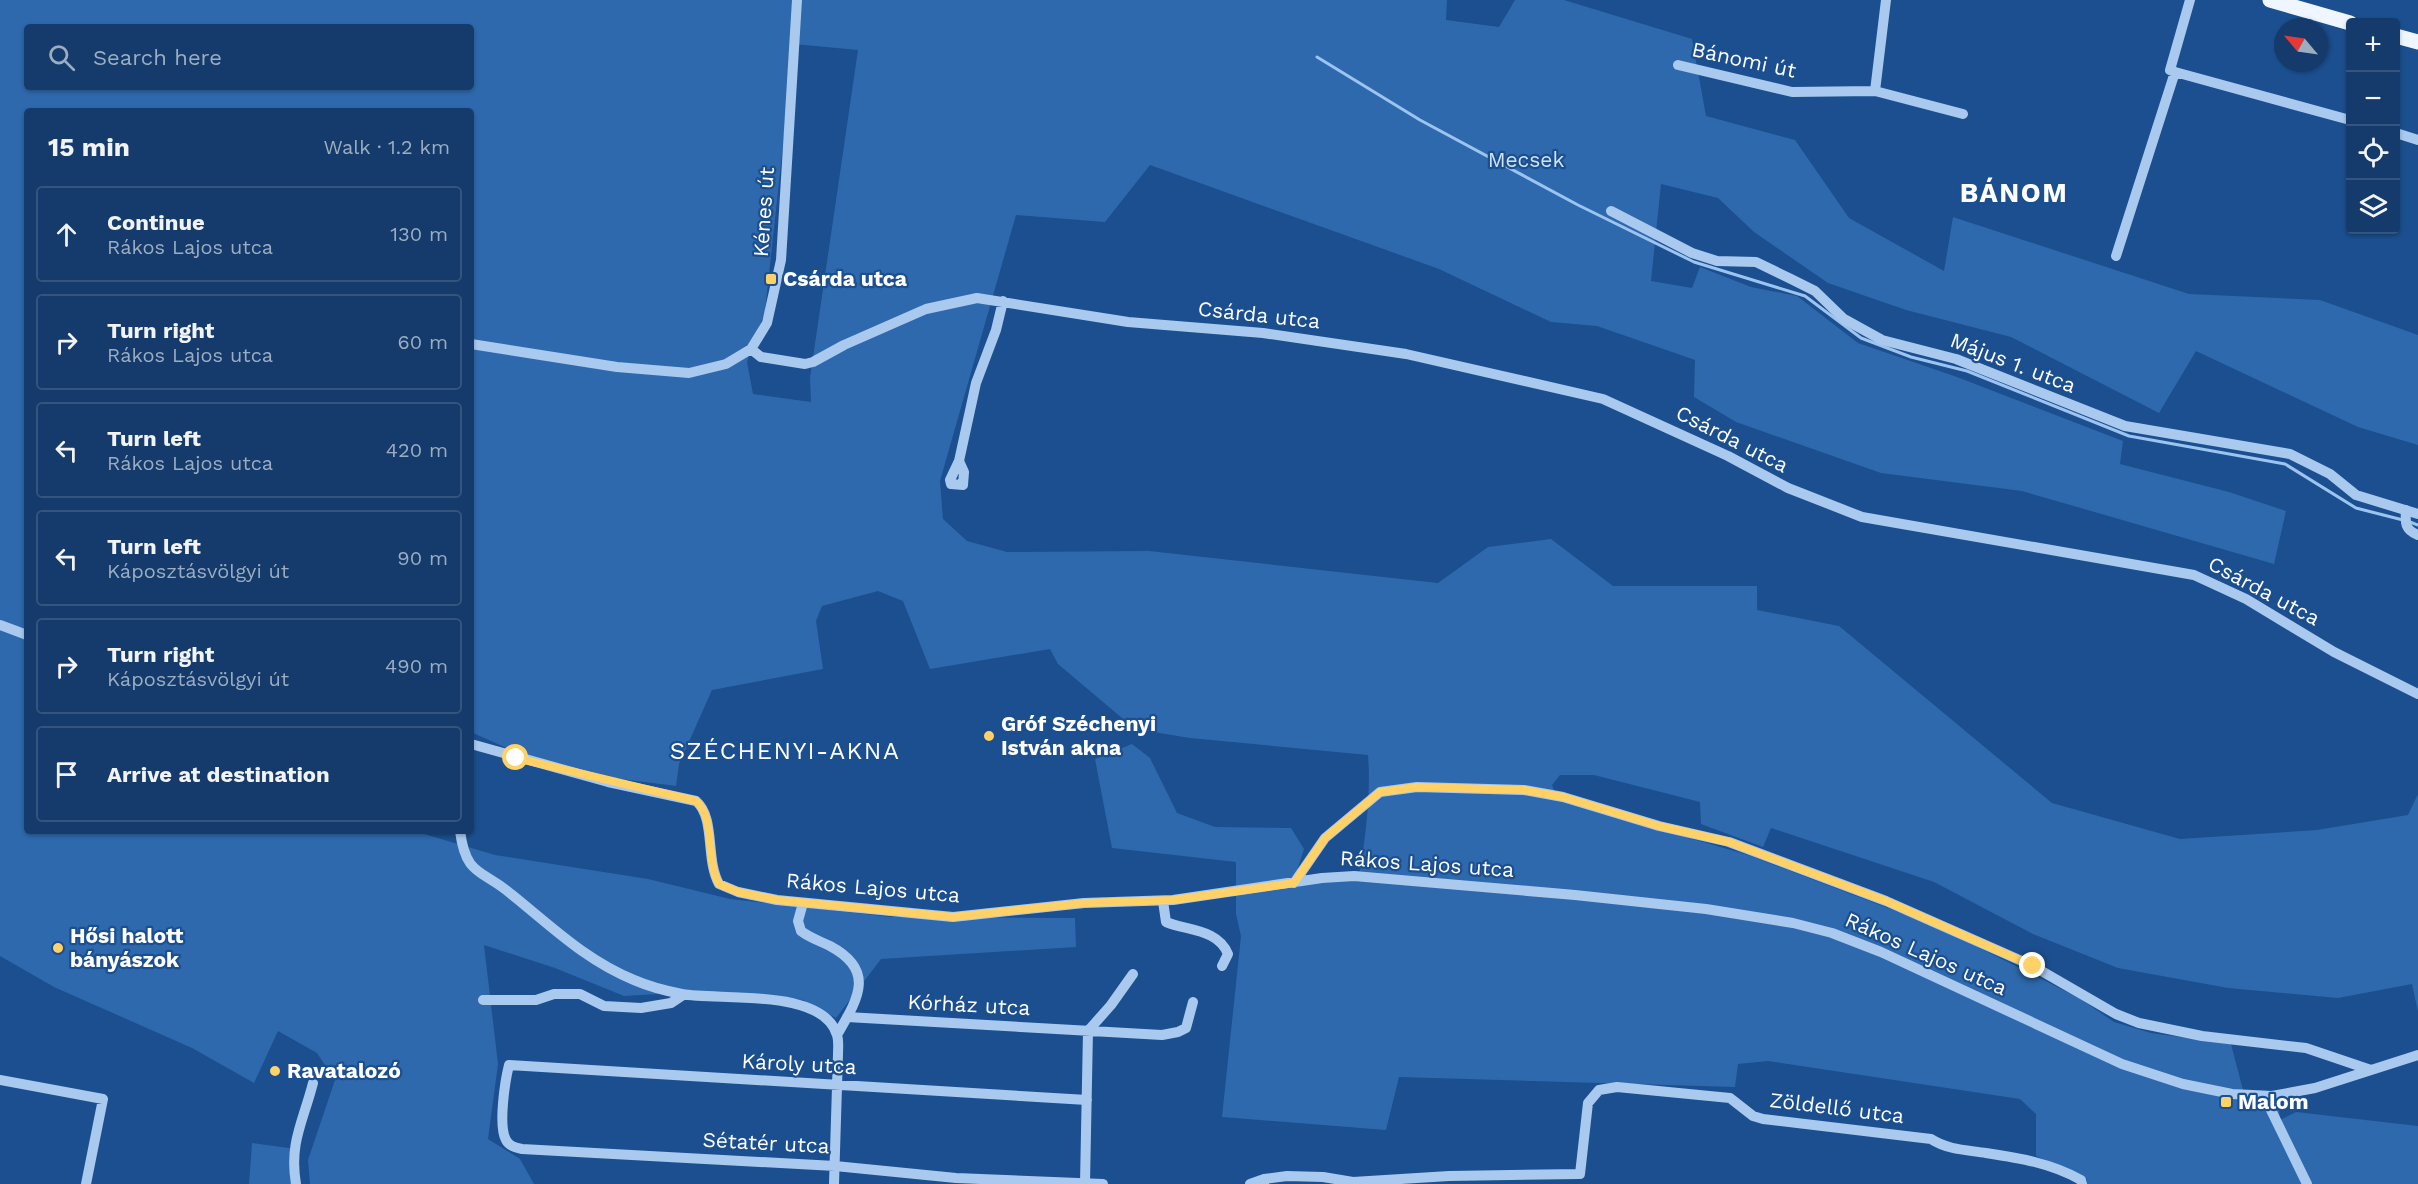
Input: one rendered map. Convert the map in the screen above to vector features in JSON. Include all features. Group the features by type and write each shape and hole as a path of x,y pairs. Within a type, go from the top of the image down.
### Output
{"main road":[{"path":"2270,0 2346,22"},
{"path":"2400,37 2418,42"}],"street":[{"name":"Kénes út","path":"474,344 617,367 689,373 726,364 751,350 768,323 781,260 797,0"},
{"path":"1875,91 1886,0"},
{"path":"2190,0 2170,70 2346,119"},
{"name":"Bánomi út","path":"1678,65 1791,92 1875,91 1963,114"},
{"path":"2116,255 2175,72"},
{"path":"2400,134 2418,140"},
{"name":"Május 1. utca","path":"1611,211 1692,254 1717,261 1756,262 1815,291 1844,319 1882,340 1956,359 2125,426 2290,454 2330,474 2356,495 2406,518 2418,514"},
{"name":"Csárda utca","path":"751,350 761,357 805,364 926,309 977,298 1128,322 1263,333 1406,354 1603,399 1728,456 1788,488 1862,517 2194,575 2246,599 2334,652 2418,694"},
{"path":"959,461 976,382 996,330 1003,301"},
{"path":"2406,518 2410,532 2418,535"},
{"path":"0,625 24,634"},
{"name":"Rákos Lajos utca","path":"474,745 608,782 696,801 706,814 712,865 719,884 750,895 803,903 953,917 1084,903 1163,901 1342,876 1378,877 1707,909 1793,923 1832,933 1881,952 2122,1064 2183,1084 2232,1095 2272,1096 2314,1088 2418,1054"},
{"path":"1294,883 1325,838 1380,792 1417,787 1524,790 1563,797 1659,826 1729,842 1886,901 2033,966 2116,1014 2139,1023 2202,1036 2306,1048 2371,1070"},
{"path":"461,834 467,860 474,871 512,894 582,952 634,980 683,995 750,996 786,1002 811,1010 831,1024 837,1035 834,1184"},
{"path":"1163,901 1166,921 1210,934 1223,942 1228,954 1222,966"},
{"path":"803,903 798,921 801,931 842,954 851,962 861,984 860,994 837,1035"},
{"path":"1085,1183 1088,1031 1111,1005 1133,974"},
{"path":"483,1000 536,1000 554,994 580,994 604,1006 640,1008 671,1003 683,995"},
{"name":"Kórház utca","path":"847,1017 1162,1035 1186,1028 1193,1002"},
{"name":"Károly utca","path":"509,1065 1087,1100"},
{"name":"Sétatér utca","path":"509,1065 503,1122 506,1141 513,1147 835,1166 983,1182 1103,1184"},
{"path":"0,1080 103,1099 86,1184"},
{"path":"296,1184 292,1161 294,1146 313,1083"},
{"name":"Zöldellő utca","path":"1264,1182 1287,1176 1323,1177 1353,1182 1449,1176 1580,1174 1588,1103 1599,1090 1617,1088 1730,1098 1753,1116 1763,1119 1931,1139 1949,1148 2041,1163 2065,1171 2081,1180 2082,1184"},
{"path":"2272,1096 2271,1110 2307,1184"},
{"path":"1250,1184 1264,1182"}],"green space":[{"name":"Mecsek","path":"0,0 1447,0 1446,20 1499,27 1515,0 1564,0 1692,39 1706,116 1795,140 1849,218 1944,271 1953,217 2189,294 2320,300 2418,335 2418,445 2358,427 2196,351 2159,413 2011,337 1906,310 1828,283 1754,232 1718,198 1661,184 1651,281 1692,288 1700,267 1751,287 1797,296 1858,343 1957,377 2123,441 2120,464 2229,492 2286,511 2274,564 2022,491 1881,473 1736,422 1694,397 1695,360 1597,326 1551,322 1439,269 1150,165 1105,222 1016,215 940,481 943,519 967,541 1007,552 1149,551 1438,583 1488,547 1551,539 1613,586 1757,586 1757,610 1839,626 2052,803 2180,839 2317,830 2408,815 2418,794 2418,1012 2412,984 2338,998 2228,988 2118,968 2033,934 1934,882 1771,828 1763,847 1701,824 1700,802 1594,775 1560,775 1552,785 1558,800 1748,855 1938,927 2079,998 2114,1022 2151,1033 2231,1044 2243,1090 2278,1095 2280,1120 2296,1112 2418,1126 2418,1184 2087,1184 2087,1179 2036,1156 2036,1114 2020,1099 1768,1061 1738,1064 1735,1087 1399,1077 1386,1130 1222,1117 1241,936 1236,914 1236,862 1112,848 1095,759 1132,744 1150,758 1177,813 1215,827 1291,828 1304,849 1295,877 1360,871 1369,784 1368,755 1190,738 1135,729 1058,664 1050,649 930,669 903,601 878,591 822,606 816,621 823,669 712,690 679,764 676,786 558,771 474,733 474,108 24,108 24,834 424,834 495,855 648,879 730,899 891,917 1075,918 1076,947 881,959 836,1018 803,1000 711,991 624,996 555,968 484,945 498,1064 488,1139 520,1159 534,1184 310,1184 308,1160 335,1080 317,1053 278,1031 254,1083 192,1048 54,987 0,956","holes":["794,44 858,50 810,378 811,402 753,394 747,362 765,311"]},
{"path":"252,1143 296,1149 299,1184 249,1184"}],"waterway":[{"path":"1317,57 1420,120 1578,205 1694,262 1805,296 1861,338 1911,357 1967,371 2129,436 2285,464 2356,508 2403,520"},
{"path":"2410,522 2418,525"}],"place":[{"name":"Csárda utca","path":"771,279"},
{"name":"Gróf Széchenyi István akna","path":"989,736"},
{"name":"Hősi halott bányászok","path":"58,948"},
{"name":"Ravatalozó","path":"275,1071"},
{"name":"Malom","path":"2226,1102"}],"district":[{"name":"BÁNOM","path":"2014,193"},
{"name":"SZÉCHENYI-AKNA","path":"785,751"}],"route":[{"path":"516,758 608,782 696,801 703,807 706,814 708,845 715,877 719,884 738,892 777,900 953,917 1084,903 1173,900 1294,883 1325,838 1364,803 1380,792 1417,787 1524,790 1563,797 1659,826 1729,842 1886,901 2033,966"}]}
